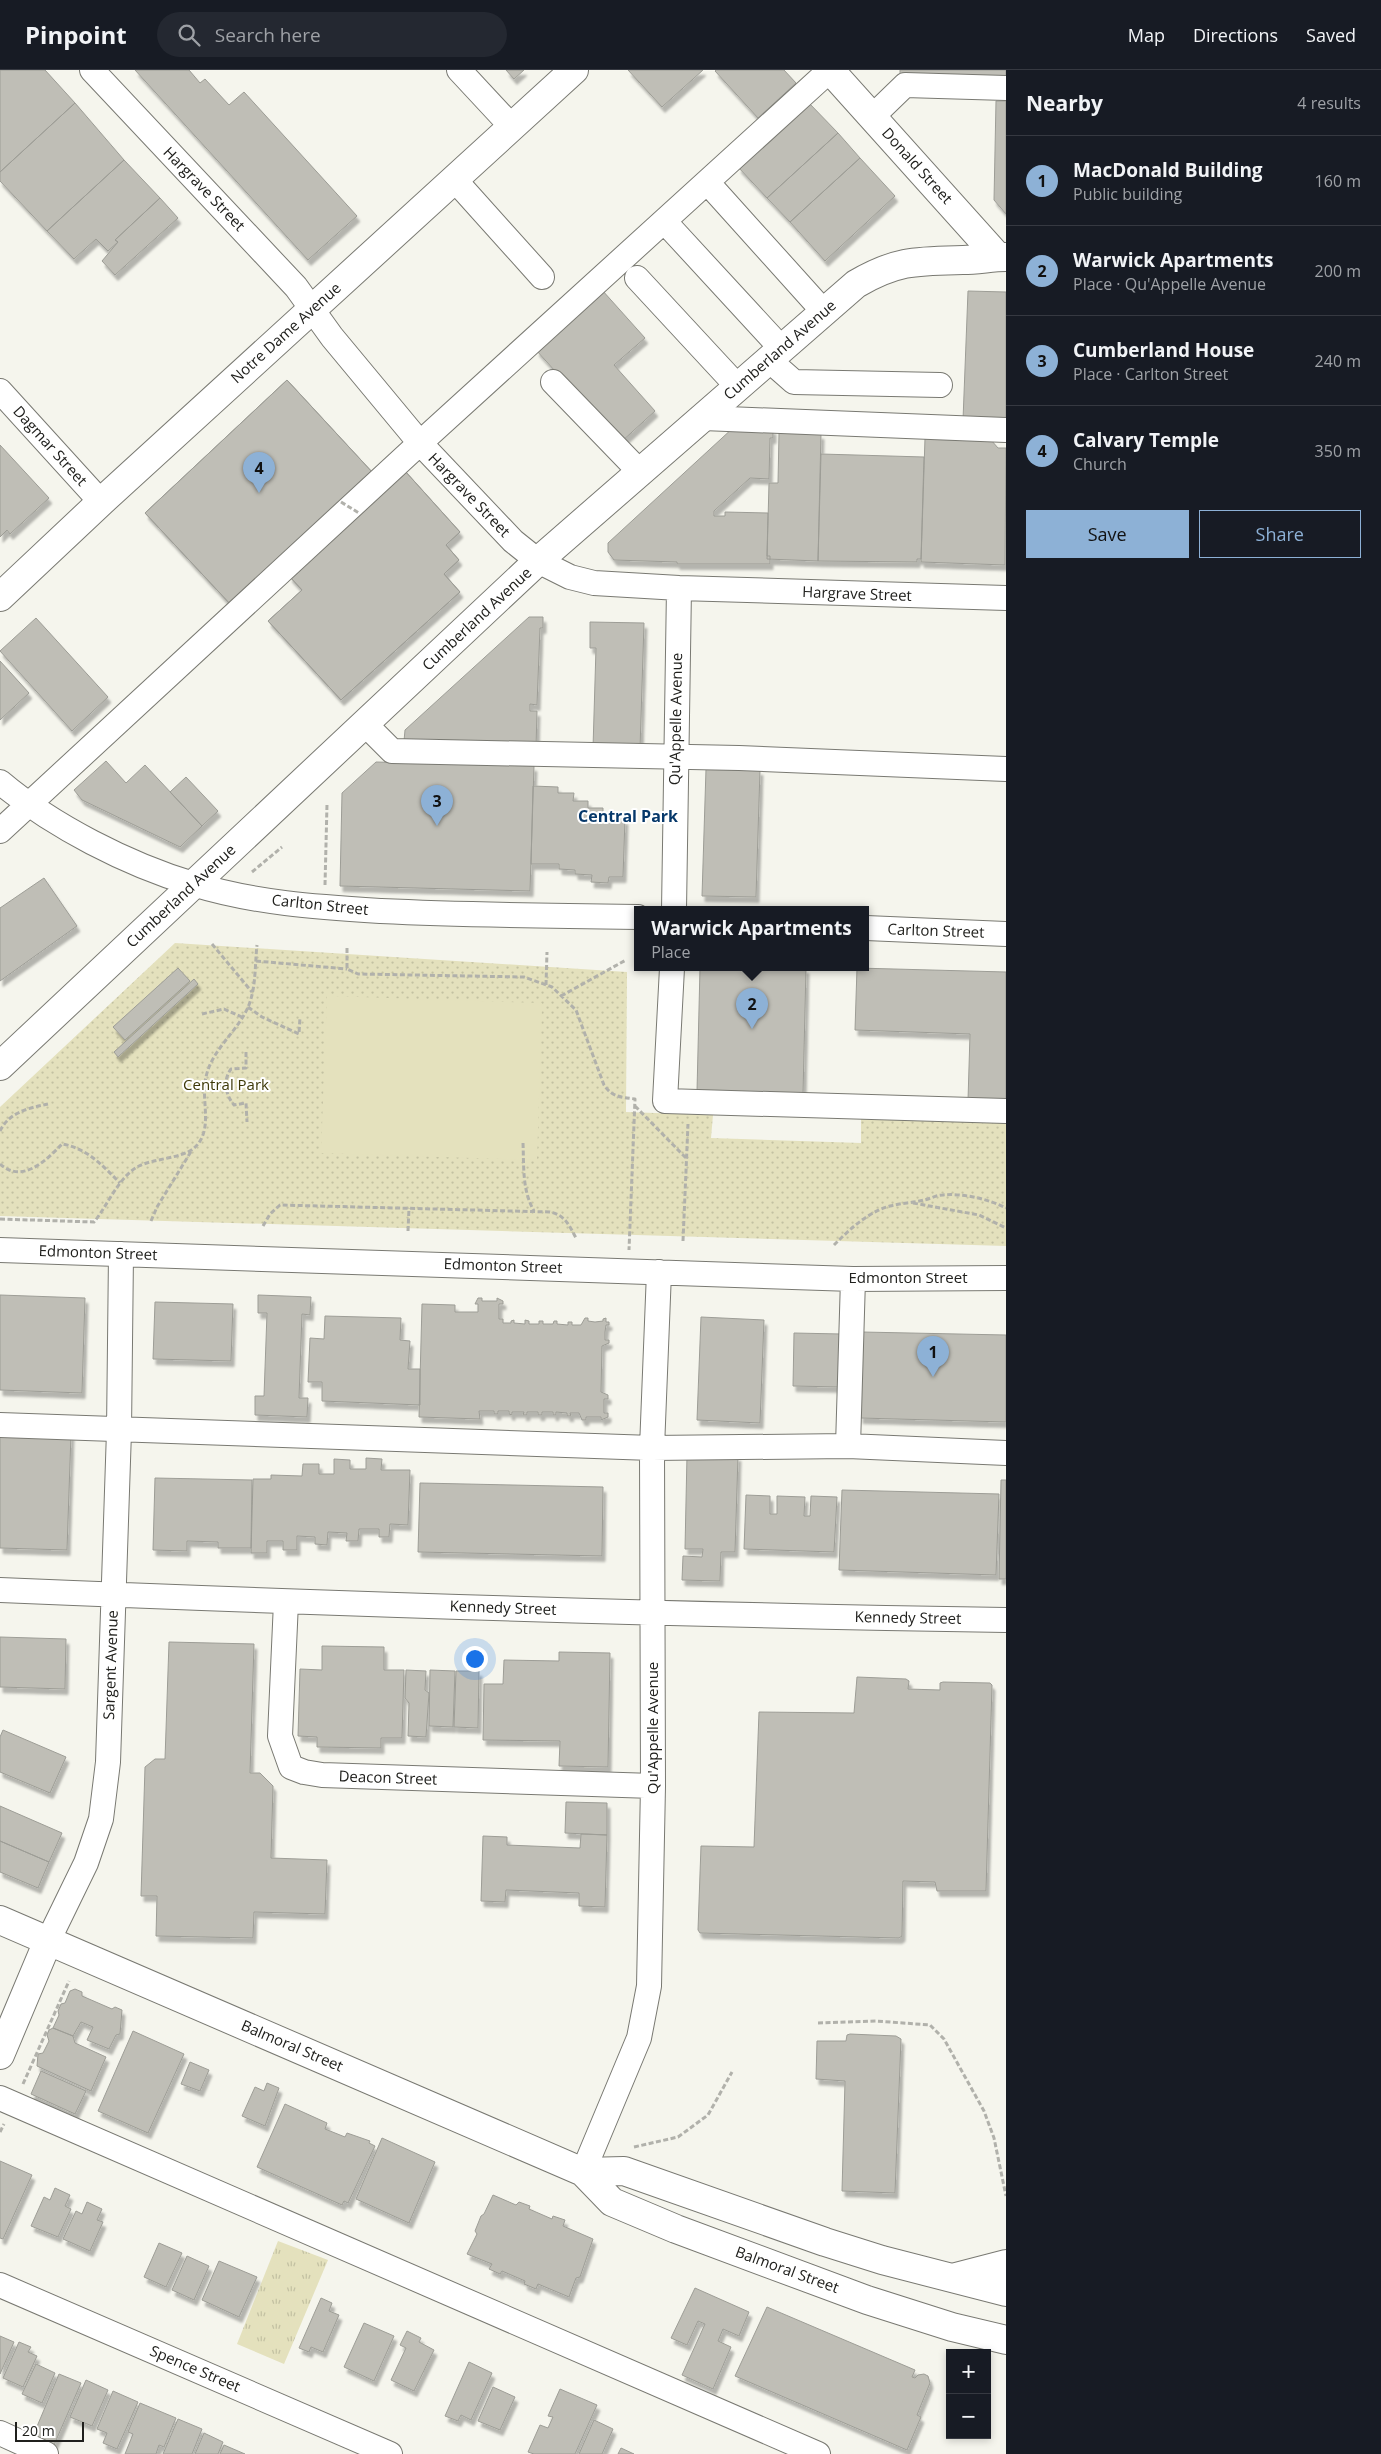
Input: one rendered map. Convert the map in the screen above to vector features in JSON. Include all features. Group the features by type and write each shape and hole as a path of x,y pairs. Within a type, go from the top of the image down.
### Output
{"main road":[{"name":"Notre Dame Avenue","path":"0,597 311,309 574,70"},
{"name":"Donald Street","path":"830,70 1002,257"},
{"name":"Cumberland Avenue","path":"0,1066 538,561 856,284 877,272 902,263 922,260 966,260 1002,257"},
{"name":"Balmoral Street","path":"0,1920 584,2172 612,2202 676,2229 867,2300 952,2327 1006,2340"},
{"name":"Sargent Avenue","path":"0,2055 48,1941"},
{"name":"Balmoral Street","path":"584,2172 624,2171 825,2242 948,2278 1006,2292"},
{"path":"948,2278 1006,2264"}],"street":[{"name":"Hargrave Street","path":"92,70 296,287 311,309 420,443 513,541 538,561 570,577 594,583 679,588 1006,598"},
{"path":"459,70 512,127"},
{"path":"0,831 420,443 830,70"},
{"path":"873,116 905,85 1006,88"},
{"path":"454,179 542,277"},
{"path":"708,182 824,312"},
{"path":"664,221 775,354 794,382 940,385"},
{"path":"637,278 738,387"},
{"path":"553,382 640,472"},
{"name":"Dagmar Street","path":"0,391 101,502"},
{"path":"702,418 1006,430"},
{"name":"Qu'Appelle Avenue","path":"674,906 679,588"},
{"path":"365,724 392,751 675,756 1006,769"},
{"name":"Carlton Street","path":"0,782 28,806 145,867 194,885 304,906 436,914 634,917"},
{"name":"Carlton Street","path":"869,928 1006,934"},
{"path":"672,971 665,1101 1006,1111"},
{"name":"Edmonton Street","path":"0,1250 853,1278 1006,1278"},
{"name":"Sargent Avenue","path":"48,1941 86,1863 101,1818 108,1762 120,1430 121,1254"},
{"name":"Qu'Appelle Avenue","path":"584,2172 639,2038 645,2018 650,1986 653,1786 652,1448 659,1272"},
{"path":"848,1446 853,1278"},
{"path":"0,1425 652,1448 848,1446 1006,1453"},
{"name":"Kennedy Street","path":"0,1590 286,1602 1006,1620"},
{"name":"Deacon Street","path":"286,1602 280,1736 291,1767 304,1772 322,1775 653,1786"},
{"path":"7,2102 818,2454"},
{"name":"Spence Street","path":"0,2285 390,2454"},
{"path":"0,2433 46,2454"}],"path":[{"path":"342,502 359,512"},
{"path":"325,888 327,804"},
{"path":"252,872 282,847"},
{"path":"212,944 252,993"},
{"path":"151,1221 157,1207 192,1150 202,1138 206,1124 204,1086 210,1064 248,1007 252,993 257,945"},
{"path":"347,948 347,969"},
{"path":"546,985 547,952"},
{"path":"561,996 626,960"},
{"path":"256,961 347,969 358,974 524,977 552,987 576,1010 606,1089 616,1097 635,1099 629,1251"},
{"path":"248,1007 262,1017 299,1034 300,1017"},
{"path":"202,1014 224,1009 242,1017"},
{"path":"246,1052 246,1068 231,1069 226,1076 227,1096 234,1105 246,1103 247,1122"},
{"path":"204,1086 227,1086"},
{"path":"683,1241 688,1102"},
{"path":"0,1131 4,1122 14,1115 30,1108 48,1104"},
{"path":"635,1105 686,1158"},
{"path":"523,1143 524,1181 528,1199 535,1211"},
{"path":"0,1164 7,1170 23,1172 38,1166 62,1144 83,1150 120,1183"},
{"path":"0,1219 94,1222 107,1206 120,1183 138,1166 192,1150"},
{"path":"834,1245 849,1230 868,1216 890,1206 941,1195 982,1199 1006,1208"},
{"path":"910,1203 979,1216 1006,1228"},
{"path":"263,1226 270,1214 280,1205 535,1211 558,1213 566,1219 576,1238"},
{"path":"408,1231 409,1208"},
{"path":"0,2132 7,2102 69,1981"},
{"path":"818,2022 876,2021 930,2024 944,2039 984,2111 994,2138 1006,2196"},
{"path":"627,2149 678,2137 708,2115 732,2072"}],"green space":[{"name":"Central Park","path":"175,943 627,972 626,1112 713,1115 711,1138 861,1143 861,1119 1006,1123 1006,1246 0,1216 0,1107"},
{"path":"327,996 542,1003 537,1160 321,1153"},
{"path":"278,2241 328,2260 284,2364 237,2344"}],"building":[{"path":"0,70 45,70 75,103 0,172"},
{"path":"135,70 189,70 200,83 205,79 229,105 244,92 357,216 308,260"},
{"path":"506,70 524,70 514,79"},
{"path":"628,70 703,70 662,107"},
{"path":"716,70 784,70 796,83 758,118"},
{"path":"900,70 1006,70 1006,78 900,75"},
{"path":"996,101 1006,101 1006,214 994,200"},
{"path":"808,102 838,133 767,198 738,167"},
{"path":"75,103 124,160 47,231 0,181 0,172"},
{"path":"838,133 860,158 790,222 767,198"},
{"path":"860,158 895,196 825,261 790,222"},
{"path":"124,160 160,198 115,240 118,242 108,251 96,239 74,259 47,231"},
{"path":"160,198 178,218 115,275 102,261 118,242 115,240"},
{"path":"602,290 645,338 614,365 655,411 620,443 536,350"},
{"path":"968,291 1006,292 1006,421 963,420"},
{"path":"287,380 373,473 231,605 145,513"},
{"path":"287,380 373,473 231,605 145,513"},
{"path":"734,427 773,429 773,438 770,438 769,479 750,478 714,511 714,516 725,516 725,512 768,513 767,556 770,556 770,564 677,564 677,562 614,560 608,552 608,543"},
{"path":"779,433 821,434 818,561 767,559 769,483 778,483"},
{"path":"925,438 991,440 998,448 1006,448 1005,565 921,562"},
{"path":"0,445 49,498 10,534 7,530 0,537"},
{"path":"821,454 924,457 921,559 917,559 917,562 818,561"},
{"path":"405,471 460,532 446,545 459,560 444,574 460,592 341,700 268,621 302,590 289,576"},
{"path":"405,471 460,532 446,545 459,560 444,574 460,592 341,700 268,621 302,590 289,576"},
{"path":"529,617 543,617 543,628 540,628 537,705 530,704 530,711 537,711 536,748 404,741 405,730"},
{"path":"36,618 108,697 72,731 0,651"},
{"path":"590,622 644,623 640,749 593,748 596,648 590,648"},
{"path":"0,661 29,693 0,720"},
{"path":"106,761 126,783 145,765 202,826 180,847 82,800 74,790"},
{"path":"376,762 534,766 530,891 340,886 342,793"},
{"path":"706,769 760,770 756,897 702,896"},
{"path":"186,777 218,811 202,826 170,792"},
{"path":"533,786 558,787 558,793 574,793 573,801 588,801 588,808 603,808 603,819 625,819 623,877 609,877 608,883 591,882 592,875 575,874 575,870 559,869 559,864 531,864"},
{"path":"44,878 77,926 0,981 0,908"},
{"path":"178,968 190,981 125,1040 113,1027"},
{"path":"869,968 1006,972 1006,1102 968,1100 970,1034 855,1030 857,971 869,971"},
{"path":"700,971 806,971 803,1094 697,1091"},
{"path":"194,979 198,984 118,1057 114,1052"},
{"path":"0,1295 85,1298 82,1393 0,1390"},
{"path":"258,1295 311,1297 310,1315 302,1314 299,1398 308,1398 307,1417 255,1415 255,1396 264,1396 267,1313 258,1313"},
{"path":"478,1298 482,1298 482,1301 497,1301 497,1298 503,1301 503,1304 499,1304 499,1319 503,1319 503,1323 511,1323 514,1320 514,1323 525,1324 525,1320 529,1321 529,1324 539,1324 539,1321 543,1321 543,1324 553,1324 554,1321 557,1321 557,1324 568,1325 568,1322 572,1322 572,1325 581,1325 585,1318 588,1318 588,1321 595,1322 603,1321 606,1318 606,1322 609,1322 609,1325 606,1325 605,1340 609,1340 609,1343 602,1346 601,1392 608,1395 608,1399 604,1399 604,1413 608,1413 608,1417 601,1420 601,1417 586,1417 586,1420 582,1420 579,1413 570,1413 571,1416 567,1416 567,1413 556,1412 556,1415 553,1415 553,1412 542,1412 542,1415 538,1415 538,1412 527,1412 527,1415 523,1415 524,1412 512,1412 512,1415 509,1414 509,1411 498,1411 498,1414 494,1414 494,1411 479,1411 480,1419 419,1417 422,1304 455,1305 455,1312 478,1312 478,1304 475,1304"},
{"path":"155,1302 233,1304 231,1361 153,1359"},
{"path":"325,1316 401,1318 400,1340 410,1341 408,1369 420,1369 420,1405 322,1401 322,1382 308,1382 310,1338 324,1339"},
{"path":"701,1317 764,1320 760,1423 697,1420"},
{"path":"862,1332 1006,1335 1006,1422 860,1418"},
{"path":"794,1333 841,1334 840,1387 793,1386"},
{"path":"0,1432 71,1434 67,1550 0,1548"},
{"path":"687,1455 738,1456 735,1552 721,1552 720,1581 682,1580 683,1556 702,1557 703,1549 685,1549"},
{"path":"366,1458 382,1459 381,1470 410,1470 408,1525 390,1524 389,1537 379,1537 379,1529 359,1529 358,1541 346,1541 347,1533 328,1532 327,1545 315,1544 315,1537 297,1536 297,1550 283,1550 283,1541 267,1541 267,1553 251,1553 253,1479 271,1479 271,1475 302,1476 303,1464 319,1464 319,1474 334,1474 334,1459 350,1460 350,1469 366,1469"},
{"path":"155,1478 252,1480 251,1548 218,1548 218,1542 187,1541 187,1551 153,1550"},
{"path":"1001,1480 1006,1480 1006,1579 999,1579"},
{"path":"420,1483 603,1487 602,1556 418,1552"},
{"path":"842,1490 999,1494 996,1575 839,1570"},
{"path":"746,1495 770,1496 770,1514 777,1514 777,1496 805,1497 804,1516 810,1516 811,1496 837,1497 834,1552 744,1549"},
{"path":"0,1637 66,1639 65,1689 0,1687"},
{"path":"169,1642 254,1644 250,1773 260,1773 273,1786 271,1858 327,1860 325,1914 254,1912 253,1938 156,1936 157,1896 141,1896 145,1767 155,1759 165,1759"},
{"path":"322,1646 384,1647 384,1670 404,1670 402,1738 381,1738 381,1748 317,1747 317,1737 298,1736 300,1669 322,1670"},
{"path":"559,1652 610,1653 608,1767 559,1766 560,1741 483,1740 484,1684 503,1684 504,1660 559,1661"},
{"path":"406,1670 426,1671 425,1690 429,1693 426,1737 408,1736 409,1703 405,1698"},
{"path":"430,1670 455,1671 453,1727 429,1726"},
{"path":"456,1671 479,1671 478,1728 454,1727"},
{"path":"857,1677 906,1679 909,1681 908,1689 940,1690 940,1683 943,1682 990,1683 992,1685 986,1891 937,1891 935,1882 903,1881 902,1936 899,1938 700,1933 698,1930 701,1846 754,1847 759,1712 854,1713"},
{"path":"3,1730 66,1757 50,1793 0,1772 0,1737"},
{"path":"566,1802 607,1803 607,1835 565,1833"},
{"path":"0,1806 62,1833 49,1862 0,1841"},
{"path":"581,1834 607,1835 605,1907 579,1906 579,1893 506,1890 505,1902 481,1901 483,1836 507,1837 507,1845 580,1848"},
{"path":"0,1841 49,1862 38,1888 0,1872"},
{"path":"75,1989 82,1992 82,1996 112,2009 115,2007 122,2010 120,2034 116,2035 109,2049 87,2040 93,2027 81,2022 73,2036 53,2028 59,2015 58,2011 61,2004 65,2003 70,1991"},
{"path":"53,2028 73,2036 75,2043 106,2057 91,2091 37,2066 38,2054 43,2053 49,2041 47,2035 49,2030"},
{"path":"133,2031 184,2054 148,2133 98,2111"},
{"path":"847,2035 896,2036 901,2039 895,2193 842,2191 845,2081 816,2079 817,2041 846,2041"},
{"path":"190,2062 209,2070 200,2091 181,2084"},
{"path":"41,2071 86,2091 75,2114 31,2094"},
{"path":"267,2083 279,2088 265,2126 242,2116 255,2087 264,2091"},
{"path":"285,2104 327,2123 325,2129 345,2137 347,2133 370,2141 369,2143 375,2146 348,2203 344,2201 342,2205 257,2167"},
{"path":"382,2138 435,2162 409,2223 356,2199"},
{"path":"0,2161 32,2175 3,2239 0,2238"},
{"path":"55,2188 70,2195 65,2206 71,2209 58,2237 31,2226 44,2197 50,2200"},
{"path":"493,2195 516,2205 519,2202 530,2206 529,2209 552,2219 553,2216 565,2220 563,2226 593,2239 580,2277 576,2278 569,2297 538,2284 536,2289 524,2284 525,2281 502,2271 500,2274 489,2269 492,2264 467,2254 477,2234 475,2231 481,2216 484,2214"},
{"path":"87,2202 102,2209 97,2220 103,2222 90,2251 63,2239 76,2211 82,2214"},
{"path":"159,2243 182,2253 166,2287 144,2277"},
{"path":"187,2256 209,2266 194,2300 172,2290"},
{"path":"219,2261 257,2277 239,2317 202,2300"},
{"path":"695,2288 749,2312 739,2336 723,2329 718,2341 731,2347 713,2389 682,2375 705,2324 698,2321 687,2345 671,2338"},
{"path":"321,2298 332,2303 329,2311 339,2315 323,2352 311,2347 309,2352 299,2348"},
{"path":"767,2307 915,2370 912,2377 915,2378 918,2375 924,2374 928,2376 930,2383 917,2415 921,2417 907,2450 735,2376"},
{"path":"364,2323 394,2336 374,2381 344,2367"},
{"path":"407,2331 421,2338 419,2342 434,2350 414,2391 391,2380 406,2348 400,2345"},
{"path":"0,2336 14,2342 0,2374"},
{"path":"19,2342 31,2347 28,2352 37,2356 23,2387 3,2378"},
{"path":"469,2362 492,2373 471,2420 461,2415 458,2421 445,2416"},
{"path":"36,2364 55,2373 42,2403 22,2394"},
{"path":"59,2374 81,2383 54,2445 33,2436"},
{"path":"86,2380 108,2390 92,2426 70,2417"},
{"path":"493,2387 515,2397 500,2430 478,2421"},
{"path":"560,2389 597,2405 575,2454 534,2454 528,2452 540,2425 548,2428 553,2417 548,2416"},
{"path":"113,2391 138,2402 117,2449 103,2443 107,2433 97,2429"},
{"path":"140,2403 176,2418 164,2447 159,2445 156,2454 125,2454 133,2434 128,2432"},
{"path":"178,2419 202,2429 192,2454 163,2454"},
{"path":"594,2420 613,2429 602,2454 579,2454"},
{"path":"204,2433 223,2442 218,2454 195,2454"},
{"path":"224,2445 245,2454 220,2454"},
{"path":"621,2448 634,2454 618,2454"}],"place":[{"name":"Calvary Temple","path":"259,493"},
{"name":"Cumberland House","path":"437,826"},
{"name":"Warwick Apartments","path":"752,1029"},
{"name":"MacDonald Building","path":"933,1377"}],"district":[{"name":"Central Park","path":"628,816"}]}
